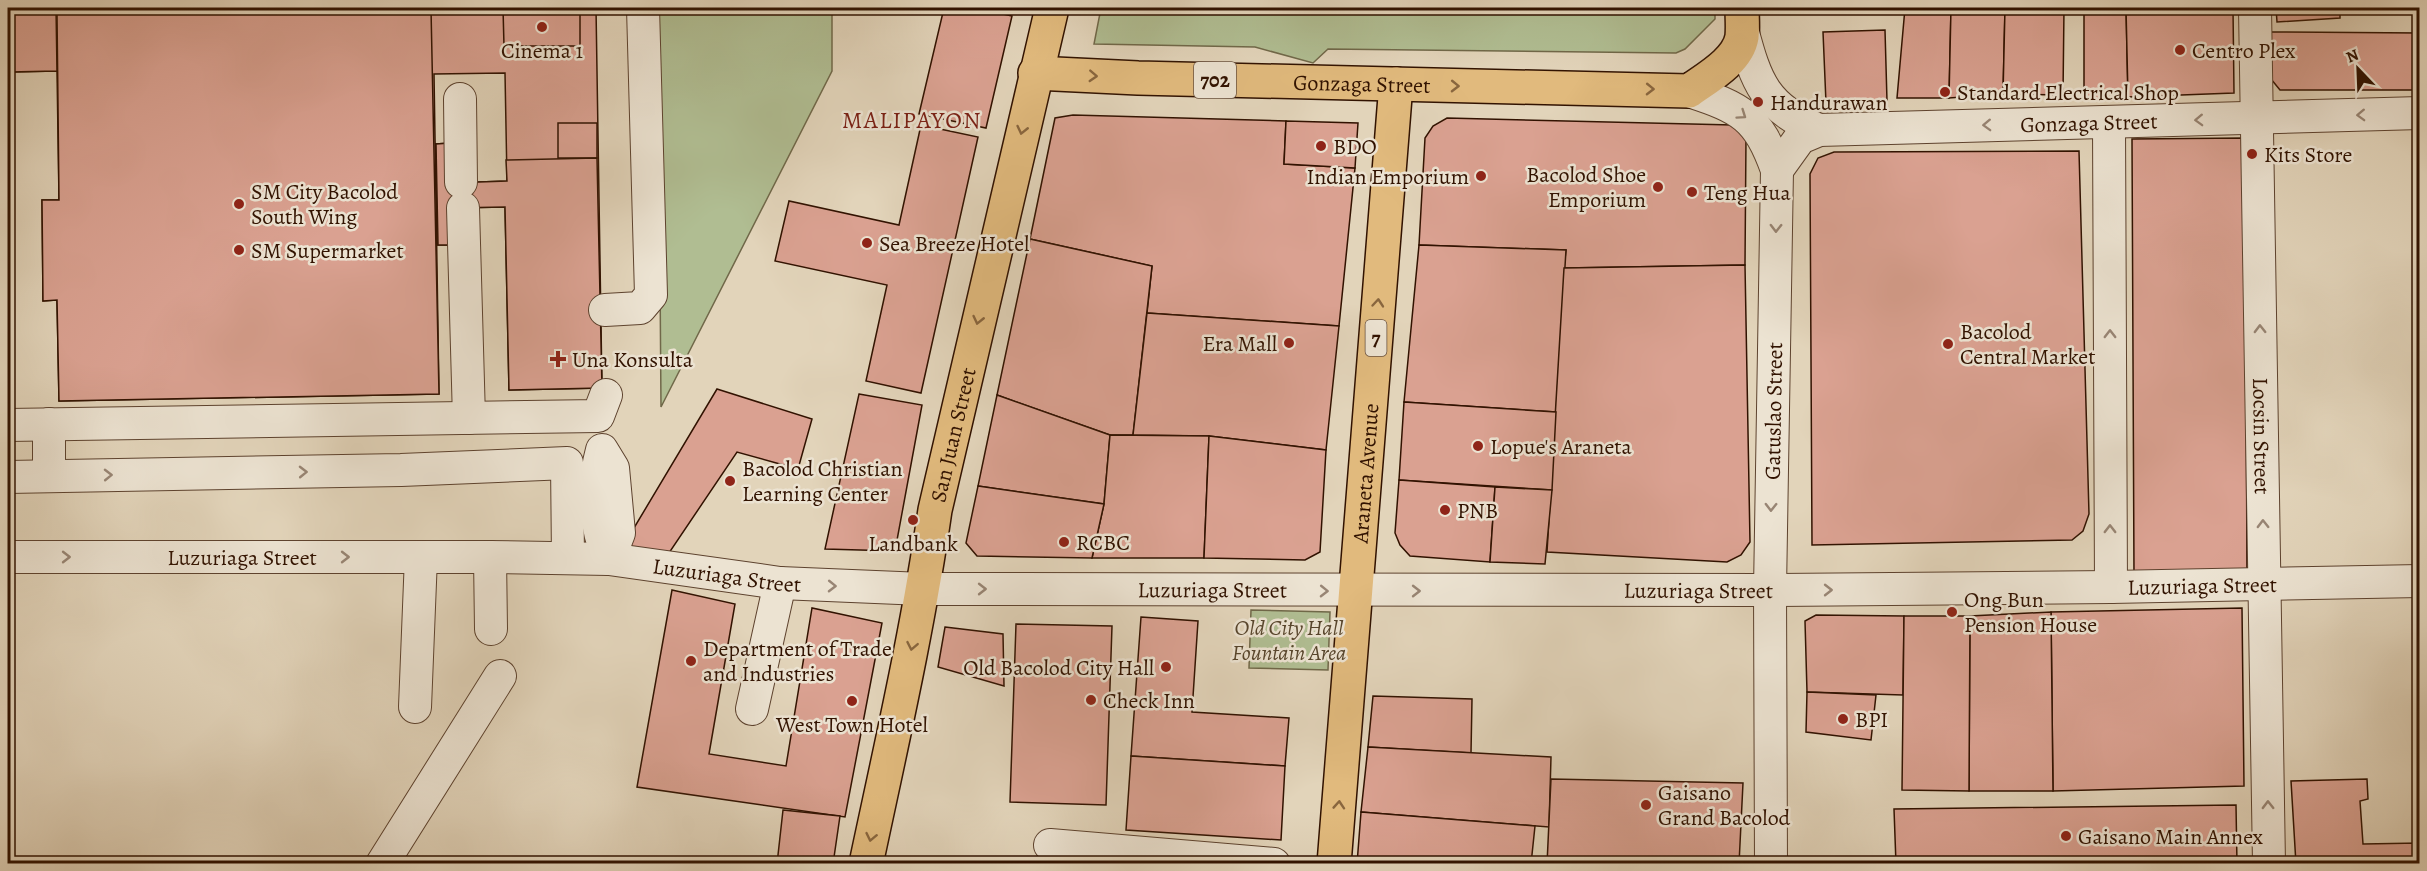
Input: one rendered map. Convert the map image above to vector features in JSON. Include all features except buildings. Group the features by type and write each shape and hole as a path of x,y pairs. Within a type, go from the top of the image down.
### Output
{"main road":[{"name":"San Juan Street","path":"866,864 923,589 935,510 1035,72 1052,8"},
{"path":"1689,91 1719,69 1734,53 1742,39 1742,18"},
{"name":"Gonzaga Street","path":"1035,72 1138,78 1689,91"},
{"name":"Araneta Avenue","path":"1334,864 1396,84"}],"street":[{"path":"604,310 640,308 651,295 643,8"},
{"name":"Locsin Street","path":"2255,8 2269,864"},
{"path":"1742,18 1755,72 1769,99 1793,119 1819,130"},
{"name":"Gatuslao Street","path":"1689,91 1723,102 1757,126 1764,135 1777,170 1770,590 1771,864"},
{"path":"460,99 469,418"},
{"name":"Gonzaga Street","path":"1819,130 2109,124 2420,113"},
{"path":"2109,124 2111,587"},
{"path":"1777,170 1800,138 1819,130"},
{"path":"8,425 469,418 602,405 602,450 613,468 619,533 609,559"},
{"path":"400,470 401,419"},
{"path":"49,424 50,477"},
{"path":"8,477 400,470 567,463 568,558"},
{"name":"Luzuriaga Street","path":"8,557 609,559 780,583 923,589 1770,590 2420,581"},
{"path":"415,707 420,557"},
{"path":"490,557 490,629"},
{"path":"752,709 780,583"},
{"path":"382,864 501,676"},
{"path":"1050,845 1274,864"}],"green space":[{"path":"658,8 832,8 832,71 661,407"},
{"path":"1101,8 1715,8 1715,19 1685,49 1676,53 1328,49 1313,63 1255,47 1094,44"},
{"name":"Old City Hall Fountain Area","path":"1251,610 1330,612 1328,670 1249,668"}],"place":[{"name":"Cinema 1","path":"542,27"},
{"name":"Centro Plex","path":"2180,50"},
{"name":"Standard Electrical Shop","path":"1945,92"},
{"name":"Handurawan","path":"1758,102"},
{"name":"BDO","path":"1321,146"},
{"name":"Kits Store","path":"2252,154"},
{"name":"Indian Emporium","path":"1481,176"},
{"name":"Bacolod Shoe Emporium","path":"1658,187"},
{"name":"Teng Hua","path":"1692,192"},
{"name":"SM City Bacolod South Wing","path":"239,204"},
{"name":"Sea Breeze Hotel","path":"867,243"},
{"name":"SM Supermarket","path":"239,250"},
{"name":"Era Mall","path":"1289,343"},
{"name":"Bacolod Central Market","path":"1948,344"},
{"name":"Una Konsulta","path":"558,359"},
{"name":"Lopue's Araneta","path":"1478,446"},
{"name":"Bacolod Christian Learning Center","path":"730,481"},
{"name":"PNB","path":"1445,510"},
{"name":"Landbank","path":"913,520"},
{"name":"RCBC","path":"1064,542"},
{"name":"Ong Bun Pension House","path":"1952,612"},
{"name":"Department of Trade and Industries","path":"691,661"},
{"name":"Old Bacolod City Hall","path":"1166,667"},
{"name":"Check Inn","path":"1091,700"},
{"name":"West Town Hotel","path":"852,701"},
{"name":"BPI","path":"1843,719"},
{"name":"Gaisano Grand Bacolod","path":"1646,805"},
{"name":"Gaisano Main Annex","path":"2066,836"}],"district":[{"name":"MALIPAYON","path":"912,120"}]}
